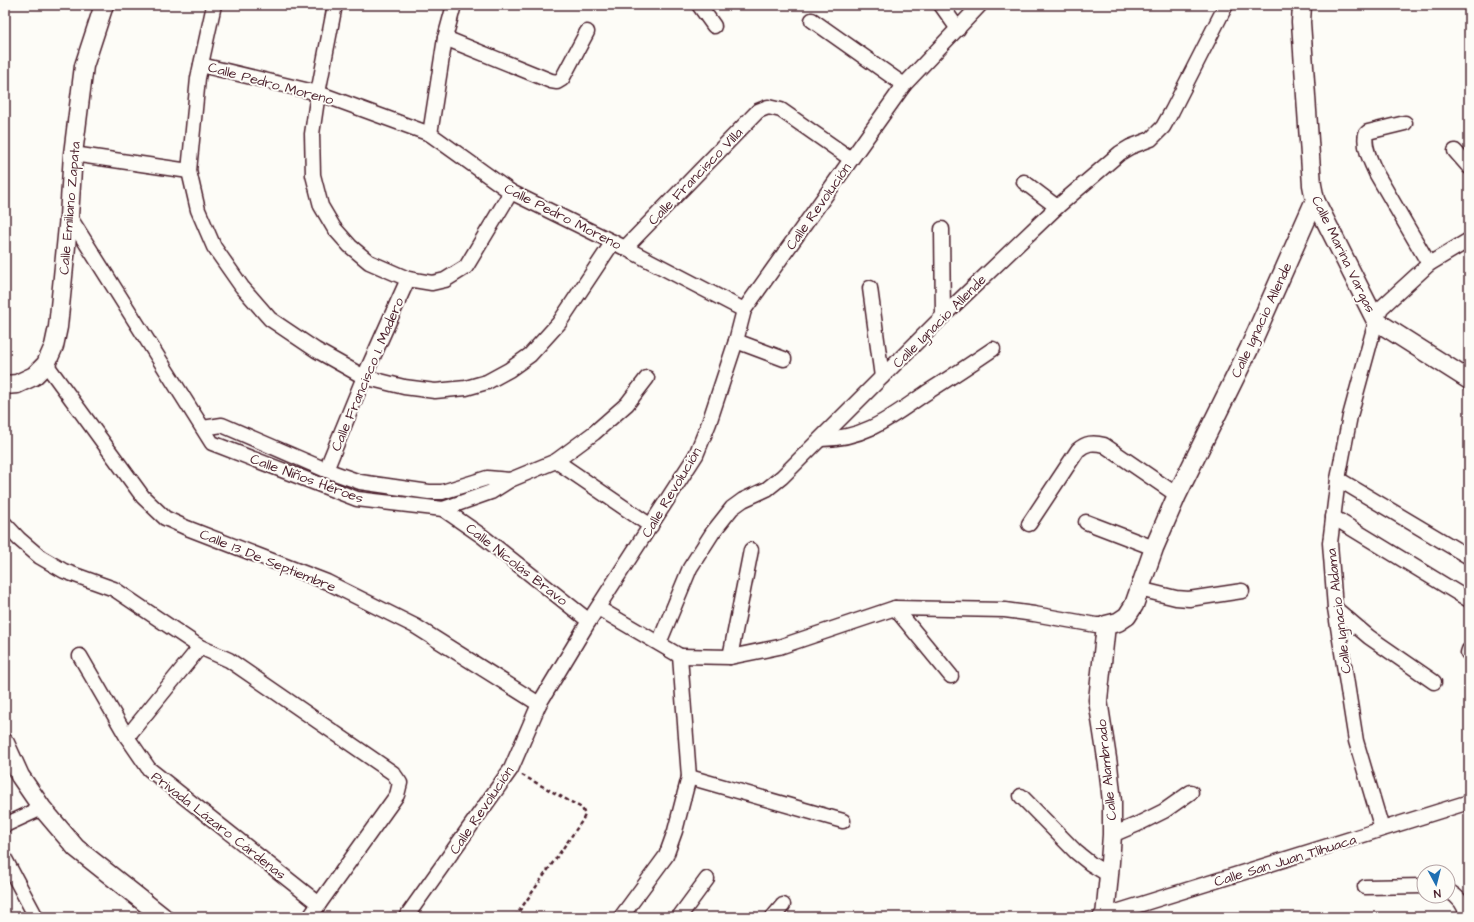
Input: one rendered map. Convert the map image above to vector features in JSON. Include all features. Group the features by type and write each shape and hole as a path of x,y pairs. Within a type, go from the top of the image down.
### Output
{"street":[{"name":"Calle Emiliano Zapata","path":"5,385 17,384 34,376 46,364 54,346 58,326 69,216 73,154 84,66 104,5"},
{"name":"Calle Francisco Villa","path":"214,5 198,78 189,171 198,210 214,247 242,287 270,319 316,350 364,377 404,387 435,391 466,388 487,382 509,370 530,355 559,323 619,245 758,111 768,107 781,110 851,159"},
{"path":"335,5 318,93 312,134 313,175 321,206 334,228 350,246 369,262 408,279 432,283 445,280 466,267 511,192"},
{"path":"699,5 714,26"},
{"path":"941,5 958,29"},
{"name":"Calle Revolución","path":"406,917 511,769 539,704 589,621 696,455 709,423 736,341 744,310 904,84 980,5"},
{"name":"Calle Ignacio Allende","path":"659,643 690,568 713,532 732,508 743,500 767,489 782,477 943,316 1057,207 1120,153 1130,147 1151,139 1163,127 1226,5"},
{"name":"Calle Marina Vargas","path":"1302,5 1302,30 1312,185 1315,200 1376,321 1469,380"},
{"path":"430,134 452,6"},
{"path":"812,20 904,84"},
{"path":"446,38 551,81 557,82 562,79 587,32"},
{"name":"Calle Pedro Moreno","path":"201,65 318,93 430,134 511,192 619,245 744,310"},
{"path":"1405,123 1368,132 1366,134 1365,141 1369,157 1376,173 1430,264"},
{"path":"1454,151 1469,166"},
{"path":"73,154 189,171"},
{"path":"1024,182 1057,207"},
{"name":"Calle Ignacio Allende","path":"1106,625 1118,622 1127,616 1134,605 1154,548 1177,495 1249,348 1315,200"},
{"name":"Calle Niños Héroes","path":"69,216 212,443 357,499 443,509 491,492 510,480 556,461 594,433 627,404 647,378"},
{"path":"942,229 943,316"},
{"name":"Calle Ignacio Aldama","path":"1382,829 1356,741 1335,608 1330,543 1338,479 1350,416 1376,321 1381,308 1430,264 1469,240"},
{"name":"Calle Francisco I. Madero","path":"326,470 364,377 408,279"},
{"path":"870,288 882,377"},
{"path":"736,341 784,359"},
{"path":"821,439 838,439 857,434 882,423 993,349"},
{"name":"Calle 13 De Septiembre","path":"46,364 143,497 165,518 187,528 328,582 415,626 539,704"},
{"name":"Calle Niños Héroes","path":"203,428 222,425 326,470 360,482 429,492 442,492 487,478 510,480"},
{"path":"1029,524 1078,450 1084,445 1091,443 1104,445 1177,495"},
{"path":"556,461 651,526"},
{"path":"1338,479 1469,557"},
{"name":"Calle Nicolás Bravo","path":"443,509 482,536 589,621"},
{"path":"1333,517 1469,600"},
{"path":"1086,522 1154,548"},
{"path":"5,524 19,540 40,557 64,571 114,589 200,647 229,660 393,773 400,783 397,795 310,917"},
{"path":"730,657 751,550"},
{"path":"1139,589 1176,598 1189,599 1242,591"},
{"path":"598,608 680,656 730,657 779,647 895,608 1005,610 1096,625 1106,625"},
{"path":"895,608 951,676"},
{"path":"1335,608 1369,637 1434,682"},
{"name":"Calle Alambrado","path":"1103,916 1110,875 1112,835 1112,802 1098,700 1106,625"},
{"path":"127,737 200,647"},
{"name":"Privada Lázaro Cárdenas","path":"80,656 127,737 148,769 318,904"},
{"path":"621,917 666,856 675,831 689,777 680,656"},
{"path":"5,743 20,776 42,808 76,848 163,917"},
{"path":"689,777 843,821"},
{"path":"1112,835 1164,811 1191,792"},
{"path":"1021,796 1076,852 1091,864 1110,875"},
{"name":"Calle San Juan Tlihuaca","path":"1103,916 1469,802"},
{"path":"5,825 42,808"},
{"path":"5,859 36,917"},
{"path":"679,917 707,879"},
{"path":"1365,887 1416,886"},
{"path":"1456,895 1462,903 1468,917"},
{"path":"773,917 783,905"}],"path":[{"path":"511,769 582,808 585,814 582,821 515,917"}]}
